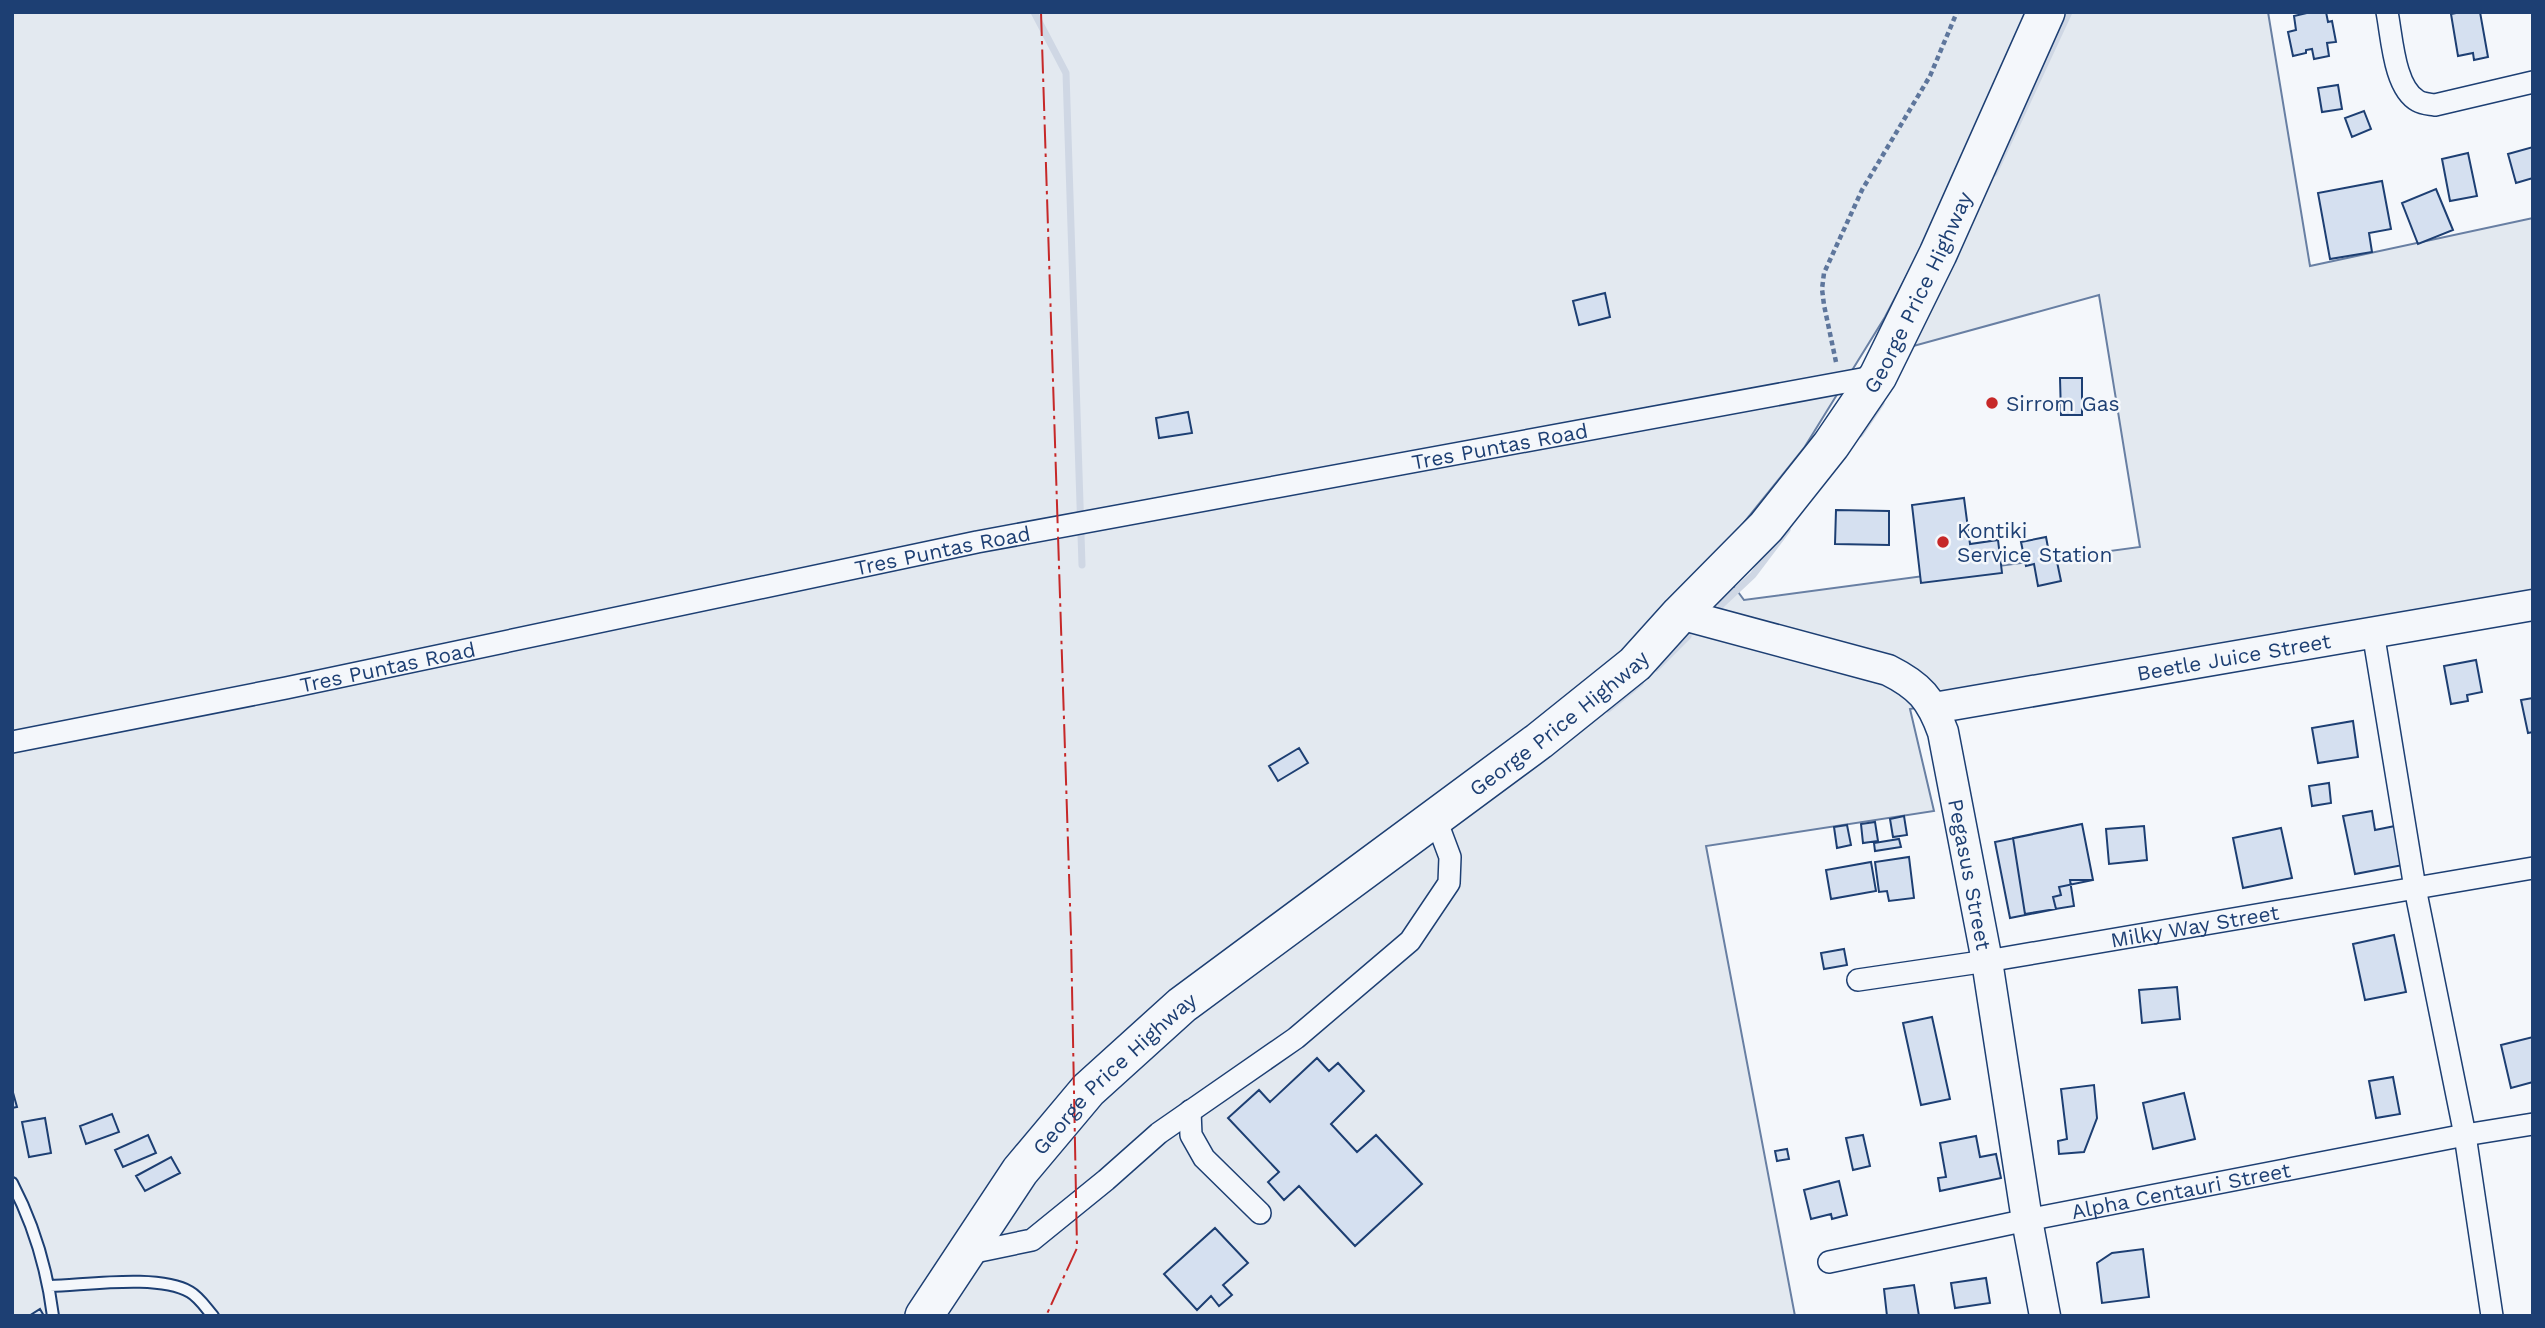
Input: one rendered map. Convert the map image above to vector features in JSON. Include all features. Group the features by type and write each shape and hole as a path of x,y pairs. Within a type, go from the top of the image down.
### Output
{"highway":[{"name":"George Price Highway","path":"924,1316 1020,1171 1088,1090 1182,1005 1539,741 1635,664 1766,527 1830,445 1878,376 1938,254 2046,12"}],"street":[{"path":"2387,12 2399,78 2407,92 2419,102 2435,105 2533,82"},
{"name":"Tres Puntas Road","path":"12,742 286,688 977,542 1878,376"},
{"name":"Beetle Juice Street","path":"1934,708 2533,605"},
{"name":"Pegasus Street","path":"1680,614 1888,670 1909,681 1934,708 1943,732 1987,961 2027,1220 2045,1316"},
{"path":"2373,632 2415,888 2465,1135 2492,1316"},
{"path":"963,1254 1032,1240 1159,1133 1296,1038 1410,941 1449,883 1450,857 1435,817"},
{"name":"Milky Way Street","path":"1858,980 1987,961 2533,868"},
{"path":"1189,1111 1191,1135 1204,1158 1260,1213"},
{"name":"Alpha Centauri Street","path":"1829,1262 2027,1220 2533,1124"}],"lane":[{"path":"12,1183 38,1241 50,1286 53,1316"},
{"path":"50,1286 142,1282 170,1284 192,1293 213,1316"}],"path":[{"path":"1841,383 1824,305 1824,273 1862,190 1930,76 1957,12"}],"shaded area":[{"path":"12,12 2026,12 1927,237 1885,317 1804,448 1729,541 1730,581 1744,600 2140,547 2099,295 1899,350 2058,12 2268,12 2310,266 2533,218 2533,595 1910,709 1934,811 1706,846 1795,1316 12,1316"}],"building":[{"path":"2326,12 2328,22 2332,21 2336,42 2327,43 2329,56 2314,59 2312,49 2293,56 2288,32 2296,30 2294,16"},
{"path":"2480,12 2488,57 2474,60 2473,53 2458,56 2451,14"},
{"path":"2338,85 2342,109 2322,112 2318,88"},
{"path":"2364,111 2371,129 2352,137 2345,118"},
{"path":"2533,147 2533,178 2516,183 2508,154"},
{"path":"2468,153 2477,196 2450,201 2442,159"},
{"path":"2382,181 2391,229 2369,233 2372,252 2330,259 2318,193"},
{"path":"2436,189 2453,230 2418,244 2402,203"},
{"path":"1605,293 1610,317 1579,325 1573,301"},
{"path":"2060,378 2082,378 2082,415 2061,415"},
{"path":"1188,412 1192,433 1159,438 1156,418"},
{"name":"Kontiki Service Station","path":"1964,498 1970,544 1998,540 2002,573 1921,583 1912,505"},
{"path":"1836,510 1889,511 1889,545 1835,544"},
{"path":"2046,537 2050,558 2056,557 2061,581 2038,586 2034,564 2026,566 2021,542"},
{"path":"2476,660 2482,692 2467,695 2468,701 2451,704 2444,666"},
{"path":"2533,698 2533,732 2528,733 2521,700"},
{"path":"2353,721 2358,757 2318,763 2312,728"},
{"path":"1299,748 1308,763 1278,781 1269,766"},
{"path":"2329,783 2331,803 2312,806 2309,786"},
{"path":"2372,811 2375,830 2395,826 2403,865 2355,874 2343,816"},
{"path":"1904,816 1907,835 1893,837 1890,819"},
{"path":"1875,822 1878,841 1863,843 1861,824"},
{"path":"2082,824 2093,880 2070,880 2074,906 2025,914 2013,838"},
{"path":"2082,824 2093,880 2059,887 2061,895 2053,897 2056,909 2010,918 1995,842"},
{"path":"1847,825 1851,845 1837,848 1834,827"},
{"path":"2144,826 2147,860 2109,864 2106,829"},
{"path":"2281,828 2292,878 2243,888 2233,838"},
{"path":"1899,839 1901,847 1875,851 1874,843"},
{"path":"1909,857 1914,898 1889,901 1887,891 1879,892 1875,862"},
{"path":"1871,862 1876,891 1831,899 1826,870"},
{"path":"2394,935 2406,992 2365,1000 2353,944"},
{"path":"1844,949 1847,965 1824,969 1821,953"},
{"path":"2177,987 2180,1019 2142,1023 2139,990"},
{"path":"1932,1017 1950,1099 1921,1105 1903,1023"},
{"path":"2533,1037 2533,1082 2511,1088 2501,1045"},
{"path":"1317,1058 1329,1071 1338,1063 1364,1091 1331,1124 1357,1152 1376,1135 1422,1184 1355,1246 1299,1186 1284,1200 1268,1182 1279,1172 1228,1118 1259,1090 1270,1102"},
{"path":"2393,1077 2400,1114 2376,1118 2369,1081"},
{"path":"2094,1085 2097,1118 2084,1152 2059,1154 2058,1141 2067,1139 2061,1089"},
{"path":"12,1089 17,1107 12,1108"},
{"path":"2184,1093 2195,1139 2153,1149 2143,1103"},
{"path":"112,1114 119,1132 86,1144 80,1126"},
{"path":"45,1118 51,1153 29,1157 22,1122"},
{"path":"148,1135 156,1153 123,1167 115,1150"},
{"path":"1863,1135 1870,1166 1853,1170 1846,1138"},
{"path":"1976,1136 1980,1157 1996,1154 2001,1178 1940,1191 1938,1178 1946,1177 1940,1143"},
{"path":"1787,1149 1789,1159 1777,1161 1775,1151"},
{"path":"171,1157 180,1173 145,1191 136,1176"},
{"path":"1839,1181 1847,1215 1832,1219 1831,1214 1811,1219 1804,1190"},
{"path":"1215,1228 1248,1263 1223,1285 1232,1295 1219,1306 1211,1296 1197,1310 1164,1274"},
{"path":"2143,1249 2149,1297 2102,1303 2097,1263 2112,1253"},
{"path":"1986,1278 1990,1303 1955,1308 1951,1283"},
{"path":"1914,1285 1919,1316 1887,1316 1884,1289"},
{"path":"40,1309 44,1316 29,1316"}],"waterway":[{"path":"1034,12 1066,73 1082,565"},
{"path":"1994,173 2069,12"},
{"path":"1860,434 1881,403"},
{"path":"1721,605 1753,575 1787,530"},
{"path":"1656,668 1688,636"},
{"path":"1608,709 1640,683"}],"power":[{"path":"1041,12 1071,935 1077,1248 1046,1316"}],"place":[{"name":"Sirrom Gas","path":"1992,403"},
{"name":"Kontiki Service Station","path":"1943,542"}]}
